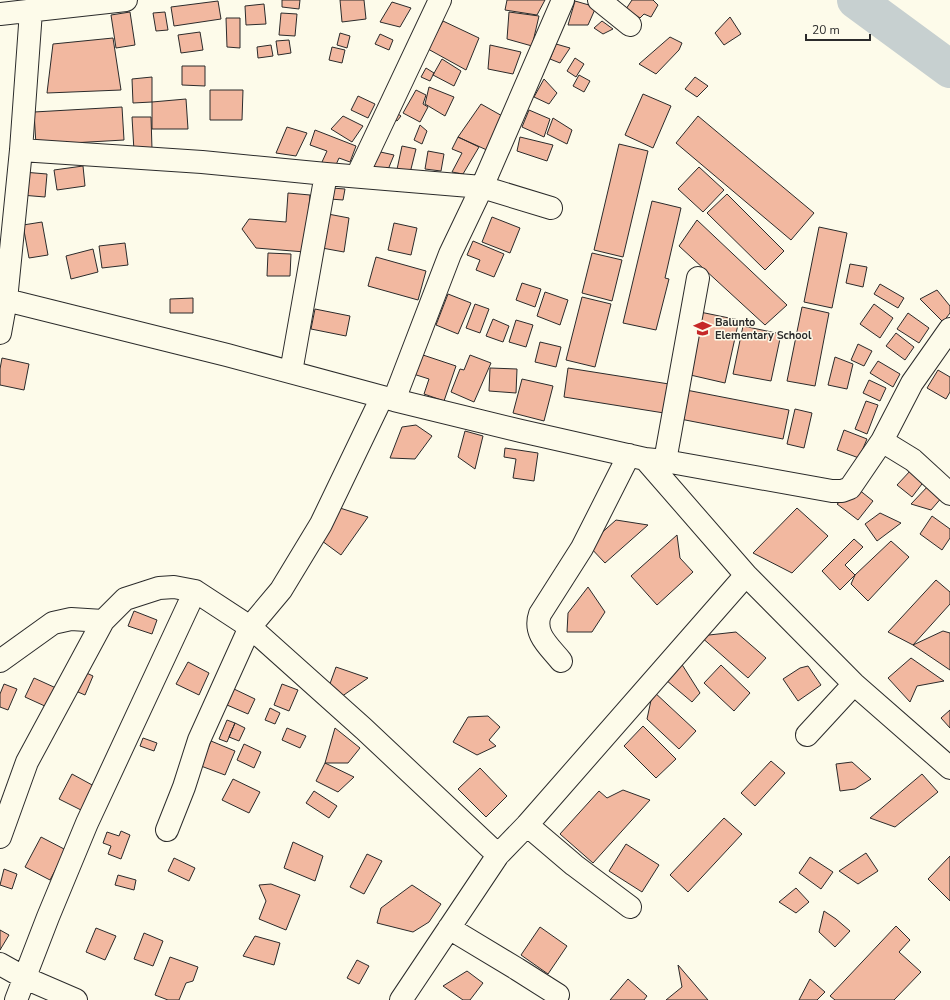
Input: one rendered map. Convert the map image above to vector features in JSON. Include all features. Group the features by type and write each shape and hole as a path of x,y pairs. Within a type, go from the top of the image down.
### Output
{"street":[{"path":"0,333 6,300 13,158 14,9 126,0"},
{"path":"357,176 440,0"},
{"path":"167,830 184,787 199,740 250,627 281,590 321,524 388,399 450,254 482,187 563,0"},
{"path":"599,0 630,25"},
{"path":"13,158 202,162 482,187 551,208"},
{"path":"291,372 326,174"},
{"path":"561,661 541,636 538,630 537,622 540,614 582,548 647,458 698,278"},
{"path":"6,300 226,355 388,399 521,431 647,458 832,492 850,488 882,441 912,383 950,329"},
{"path":"882,441 913,460 950,494"},
{"path":"647,458 746,575 854,684 950,768"},
{"path":"401,1000 498,855 527,825 746,575"},
{"path":"0,836 27,762 103,621 125,599 159,588 174,588 195,591 250,627 364,729 498,855"},
{"path":"16,1000 87,824 195,591"},
{"path":"0,661 53,622 71,619 103,621"},
{"path":"807,735 854,684"},
{"path":"527,825 574,865 630,907"},
{"path":"449,928 518,969 558,995"},
{"path":"0,964 25,978 76,1000"}],"building":[{"path":"282,0 300,0 299,9 282,7"},
{"path":"340,0 364,0 366,19 342,22"},
{"path":"507,0 545,0 537,15 505,10"},
{"path":"632,0 653,0 658,5 651,17 644,14 640,18 626,9"},
{"path":"218,1 221,19 174,26 171,7"},
{"path":"575,1 596,7 588,25 568,25"},
{"path":"392,2 411,8 400,27 380,22"},
{"path":"264,4 266,24 246,25 245,6"},
{"path":"130,12 135,45 116,48 111,15"},
{"path":"165,12 168,30 156,31 153,13"},
{"path":"509,12 539,16 532,46 507,39"},
{"path":"281,13 297,14 295,36 279,35"},
{"path":"730,17 741,34 724,45 715,33"},
{"path":"226,18 240,18 240,48 227,47"},
{"path":"443,21 479,38 466,70 428,49"},
{"path":"602,21 613,29 603,34 594,28"},
{"path":"200,32 203,50 181,53 178,35"},
{"path":"340,33 350,36 347,48 337,45"},
{"path":"380,34 393,40 389,50 375,44"},
{"path":"670,37 682,43 679,50 656,74 639,64"},
{"path":"113,38 121,90 47,93 53,44"},
{"path":"289,40 291,53 278,55 276,41"},
{"path":"556,44 570,48 560,63 550,59"},
{"path":"271,45 273,56 258,58 257,47"},
{"path":"490,45 521,52 513,74 488,69"},
{"path":"332,47 345,50 342,63 329,60"},
{"path":"575,58 584,64 576,77 567,71"},
{"path":"442,59 461,71 454,86 433,75"},
{"path":"182,66 205,66 205,86 182,85"},
{"path":"426,68 434,73 430,81 421,77"},
{"path":"579,75 590,81 584,92 573,86"},
{"path":"152,77 152,102 133,103 132,79"},
{"path":"695,77 708,86 697,97 685,89"},
{"path":"544,79 557,93 549,104 534,97"},
{"path":"429,87 454,97 445,116 425,104"},
{"path":"210,90 243,90 242,120 210,120"},
{"path":"416,90 426,95 423,104 428,107 420,122 403,113"},
{"path":"643,94 671,106 653,148 625,135"},
{"path":"358,96 375,104 368,118 351,110"},
{"path":"186,99 188,129 152,129 152,102"},
{"path":"481,104 504,117 489,151 458,137"},
{"path":"122,107 124,140 36,145 34,112"},
{"path":"391,109 401,116 397,121 394,119"},
{"path":"529,110 550,119 544,137 522,127"},
{"path":"343,116 363,126 352,142 331,129"},
{"path":"698,116 814,213 791,240 676,143"},
{"path":"132,117 151,117 152,149 134,151"},
{"path":"553,118 572,130 567,144 547,134"},
{"path":"420,125 427,131 422,144 414,140"},
{"path":"287,127 307,133 296,156 276,153"},
{"path":"315,130 356,146 350,162 339,158 335,167 322,162 327,151 310,145"},
{"path":"458,137 479,147 463,174 452,172 462,153 452,149"},
{"path":"520,137 553,145 547,161 517,151"},
{"path":"619,144 648,151 623,257 594,250"},
{"path":"402,146 416,149 409,177 396,174"},
{"path":"376,151 394,155 387,172 368,166"},
{"path":"428,151 444,154 441,171 425,169"},
{"path":"83,166 85,186 57,190 54,170"},
{"path":"699,167 724,190 703,212 678,189"},
{"path":"23,172 47,174 45,197 21,195"},
{"path":"332,188 345,189 343,200 330,199"},
{"path":"288,193 310,195 305,252 256,248 242,229 249,219 286,222"},
{"path":"727,194 784,251 765,270 707,213"},
{"path":"652,201 681,208 665,278 669,279 656,330 623,323"},
{"path":"328,214 349,218 344,252 322,248"},
{"path":"492,217 520,228 510,253 482,242"},
{"path":"697,220 787,305 765,325 679,246"},
{"path":"42,222 48,255 29,258 23,225"},
{"path":"394,223 417,228 411,255 388,250"},
{"path":"819,227 847,233 832,308 804,302"},
{"path":"473,241 504,254 494,277 476,270 480,260 467,255"},
{"path":"125,243 128,265 102,268 99,246"},
{"path":"93,249 98,272 71,279 66,256"},
{"path":"268,253 291,254 290,276 267,276"},
{"path":"592,253 622,260 612,301 582,293"},
{"path":"376,257 426,271 418,300 368,286"},
{"path":"850,264 867,267 863,287 846,283"},
{"path":"522,283 541,289 535,307 516,300"},
{"path":"880,284 904,298 898,308 874,294"},
{"path":"937,290 950,306 950,313 943,322 920,299"},
{"path":"545,292 568,300 560,325 537,316"},
{"path":"448,294 471,303 458,334 436,325"},
{"path":"582,297 611,304 595,367 566,360"},
{"path":"193,298 193,313 170,313 170,299"},
{"path":"475,304 489,309 480,333 466,328"},
{"path":"874,304 893,318 880,338 860,324"},
{"path":"802,307 829,313 815,386 787,381"},
{"path":"315,309 350,316 346,336 311,329"},
{"path":"700,312 739,320 725,383 686,374"},
{"path":"908,313 929,328 919,343 897,329"},
{"path":"493,319 509,326 503,342 486,336"},
{"path":"516,320 533,325 526,347 509,342"},
{"path":"743,326 781,334 771,381 733,374"},
{"path":"896,333 914,347 905,360 886,346"},
{"path":"540,342 561,347 556,367 535,362"},
{"path":"858,344 872,351 864,366 851,360"},
{"path":"414,352 456,366 444,401 424,394 429,379 407,372"},
{"path":"470,355 491,363 474,402 451,392 460,369 464,370"},
{"path":"835,357 853,364 847,389 828,385"},
{"path":"2,358 29,364 24,390 0,385"},
{"path":"878,361 900,374 893,387 870,373"},
{"path":"490,368 517,369 516,393 489,391"},
{"path":"568,368 669,384 664,413 564,397"},
{"path":"938,370 950,377 950,392 946,399 927,388"},
{"path":"522,379 553,386 544,421 513,413"},
{"path":"869,380 886,388 880,401 863,393"},
{"path":"681,389 789,410 783,439 675,418"},
{"path":"866,401 878,405 867,434 855,429"},
{"path":"795,409 812,413 804,448 787,444"},
{"path":"416,425 432,436 415,459 390,458 402,427"},
{"path":"844,430 867,439 859,458 837,450"},
{"path":"465,431 483,436 475,469 458,457"},
{"path":"505,448 538,453 534,481 513,478 516,459 504,457"},
{"path":"911,470 925,480 912,497 897,485"},
{"path":"930,484 943,496 931,510 911,504"},
{"path":"858,489 873,501 858,520 837,504"},
{"path":"340,508 368,517 341,555 318,538"},
{"path":"797,508 828,536 792,573 753,553"},
{"path":"880,513 901,523 877,541 865,524"},
{"path":"932,516 950,529 950,538 942,550 920,534"},
{"path":"616,520 648,525 605,563 588,545"},
{"path":"677,535 680,558 693,572 657,605 631,576"},
{"path":"854,539 863,547 845,565 855,575 840,590 822,571"},
{"path":"891,541 909,557 868,601 851,584 855,575"},
{"path":"936,580 950,592 950,604 913,645 888,632"},
{"path":"588,587 605,612 592,632 567,632 568,613"},
{"path":"134,611 157,620 152,634 128,626"},
{"path":"943,631 950,633 950,670 913,645"},
{"path":"736,632 766,658 748,678 700,636"},
{"path":"911,658 944,681 917,686 910,702 888,678"},
{"path":"188,662 209,673 199,695 176,684"},
{"path":"681,663 700,693 692,702 666,680"},
{"path":"721,665 750,693 734,711 704,683"},
{"path":"808,666 821,685 798,701 783,679 800,668"},
{"path":"336,667 368,678 341,697 327,692"},
{"path":"80,670 93,676 85,695 71,689"},
{"path":"34,678 56,688 47,707 25,697"},
{"path":"4,684 17,689 8,710 0,707 0,694"},
{"path":"282,684 298,690 289,711 274,705"},
{"path":"234,689 255,699 248,714 227,705"},
{"path":"653,691 696,731 679,749 647,719"},
{"path":"270,708 280,713 275,724 265,720"},
{"path":"950,710 950,728 941,718"},
{"path":"488,716 500,727 489,740 496,746 477,755 453,742 468,717"},
{"path":"227,720 235,723 227,742 219,739"},
{"path":"235,723 245,728 239,741 229,737"},
{"path":"643,726 676,759 656,778 624,746"},
{"path":"287,728 306,736 300,748 282,740"},
{"path":"335,728 360,748 348,763 325,763"},
{"path":"143,738 157,743 154,751 140,746"},
{"path":"211,741 235,751 225,775 201,766"},
{"path":"244,744 261,752 254,768 237,760"},
{"path":"771,761 785,773 755,806 741,793"},
{"path":"852,762 871,779 855,789 840,791 836,764"},
{"path":"325,763 354,777 338,792 316,781"},
{"path":"480,768 507,796 486,817 458,789"},
{"path":"72,774 94,786 81,810 59,799"},
{"path":"922,774 938,792 895,827 870,818"},
{"path":"233,779 260,792 249,813 222,800"},
{"path":"623,790 650,800 593,863 560,834 599,791 607,798"},
{"path":"314,791 337,806 329,818 306,803"},
{"path":"724,818 742,834 688,892 670,875"},
{"path":"121,831 130,835 121,859 108,854 111,846 103,843 107,832 119,836"},
{"path":"41,837 66,850 50,880 25,867"},
{"path":"293,842 323,856 315,881 284,868"},
{"path":"626,844 659,865 642,892 609,871"},
{"path":"866,853 878,871 858,884 839,871"},
{"path":"367,854 382,861 364,894 350,887"},
{"path":"950,856 950,901 928,879"},
{"path":"810,857 833,872 821,889 799,873"},
{"path":"174,858 195,868 189,881 168,871"},
{"path":"4,869 17,874 12,889 0,885"},
{"path":"118,875 136,880 134,890 115,885"},
{"path":"271,884 300,895 286,930 259,919 266,901 259,885"},
{"path":"412,885 441,904 429,922 413,932 377,923 381,908"},
{"path":"796,888 809,902 796,913 779,902"},
{"path":"824,911 850,931 835,947 819,932"},
{"path":"896,926 910,940 899,952 921,972 894,1000 835,1000 830,996"},
{"path":"540,927 567,946 548,974 521,955"},
{"path":"96,928 116,936 105,960 86,952"},
{"path":"0,930 9,935 0,950"},
{"path":"144,933 163,941 153,966 134,959"},
{"path":"255,936 280,943 274,965 243,956"},
{"path":"170,957 198,967 193,981 186,983 179,1000 168,1000 155,995"},
{"path":"357,960 369,966 359,984 347,978"},
{"path":"678,965 708,1000 666,1000 682,987"},
{"path":"467,971 483,983 470,1000 463,1000 443,986"},
{"path":"628,979 647,996 644,1000 610,1000"},
{"path":"810,979 825,992 817,1000 799,1000"}],"waterway":[{"path":"856,0 950,69"}],"place":[{"name":"Balunto Elementary School","path":"702,328"}]}
